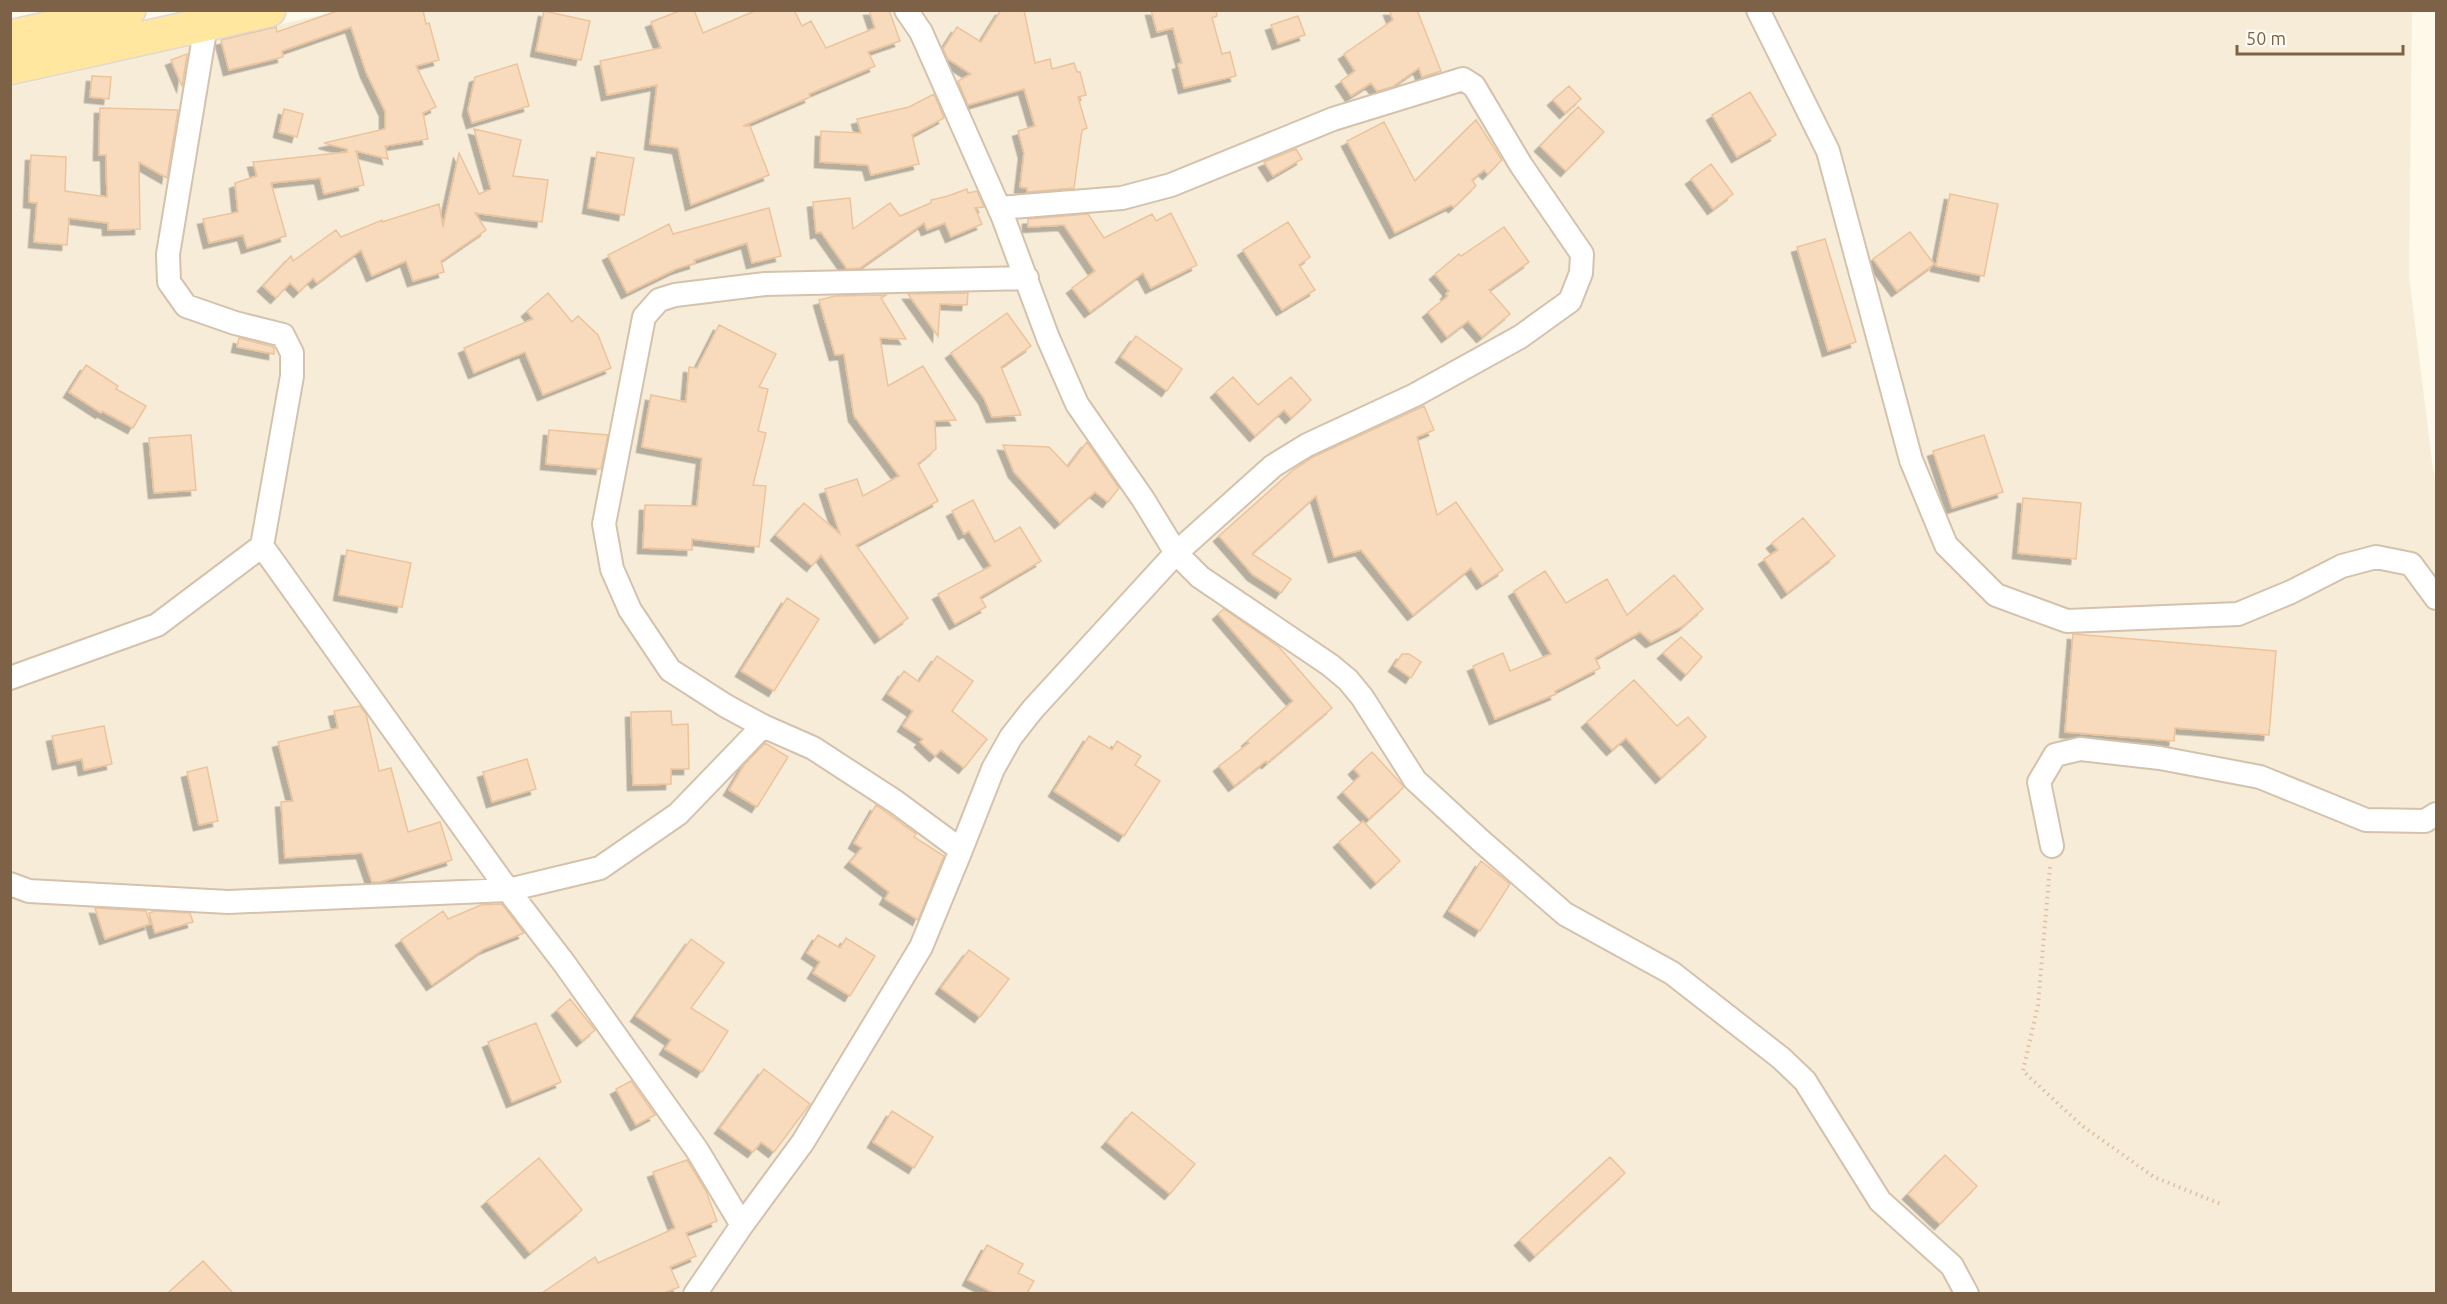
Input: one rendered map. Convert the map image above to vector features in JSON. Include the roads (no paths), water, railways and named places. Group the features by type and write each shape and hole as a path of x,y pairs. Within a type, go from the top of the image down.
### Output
{"main road":[{"path":"10,37 129,10"},
{"path":"10,68 206,26 269,10"}],"street":[{"path":"906,10 921,32 999,208 1048,338 1077,404 1143,499 1176,553 1200,578 1330,665 1348,680 1415,780 1565,914 1672,973 1781,1058 1805,1081 1880,1201 1952,1266 1967,1293"},
{"path":"1758,10 1828,151 1911,460 1946,544 1996,596 2067,621 2238,614 2291,592 2342,566 2376,557 2411,564 2436,598"},
{"path":"10,678 157,625 262,546 292,376 292,353 283,335 235,323 186,306 170,282 168,254 206,26"},
{"path":"695,1293 803,1142 921,947 993,769 1011,737 1032,709 1176,553 1273,466 1307,445 1416,395 1520,337 1570,301 1581,273 1582,254 1521,165 1474,86 1462,79 1333,119 1171,185 1122,198 999,208"},
{"path":"961,850 896,802 813,748 763,726 726,706 670,670 630,610 612,569 604,524 644,318 658,300 675,295 765,284 1027,278"},
{"path":"262,546 690,1141 742,1225"},
{"path":"10,884 29,891 228,902 508,890 600,868 678,814 763,726"},
{"path":"2052,846 2039,782 2055,755 2080,749 2160,758 2260,777 2366,820 2425,821 2436,814"}]}
